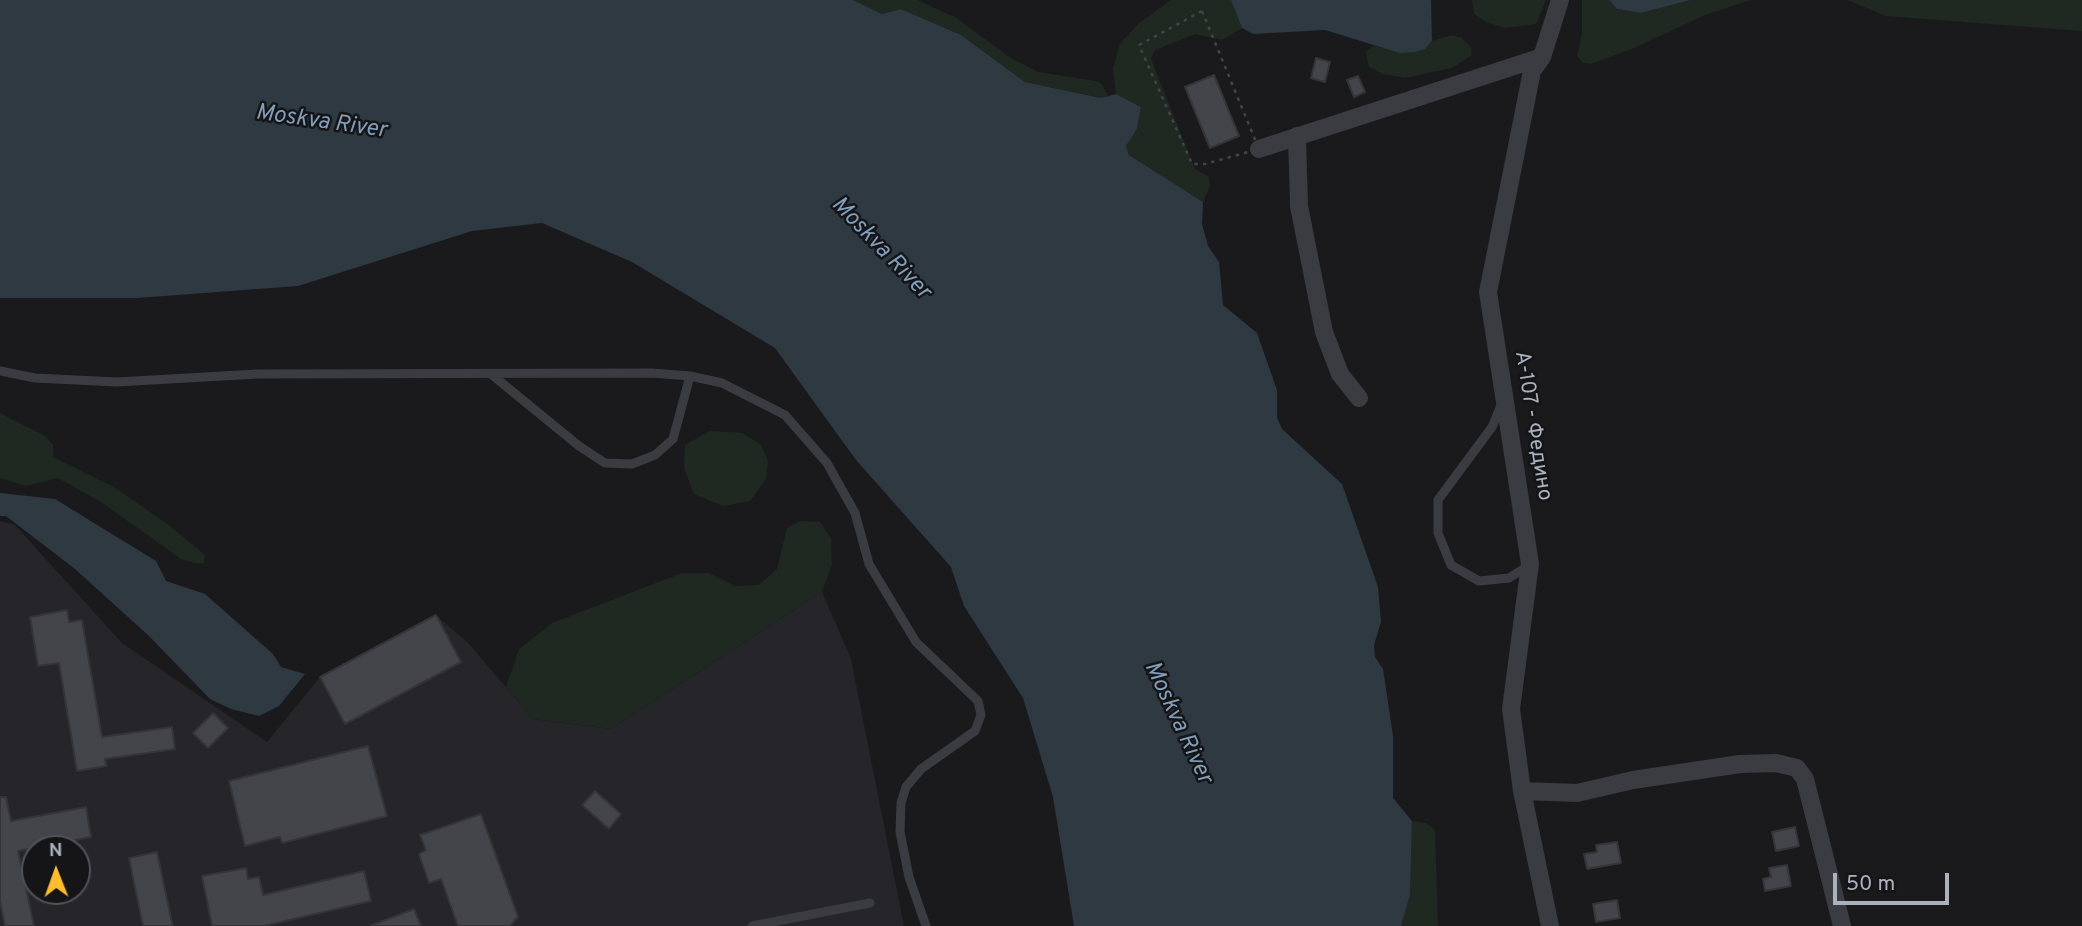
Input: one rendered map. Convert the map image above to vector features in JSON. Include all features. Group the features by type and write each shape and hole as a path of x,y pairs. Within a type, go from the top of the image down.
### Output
{"street":[{"name":"А-107 - Федино","path":"1550,926 1522,791 1511,709 1530,565 1488,292 1532,72 1542,57 1560,0"},
{"path":"1259,149 1542,57"},
{"path":"1297,136 1299,206 1324,332 1340,374 1360,398"},
{"path":"1522,791 1577,793 1633,780 1740,764 1776,763 1797,768 1805,779 1842,926"}],"lane":[{"path":"0,371 35,378 117,382 257,374 652,373 690,376 722,383 785,415 827,463 855,513 869,564 916,642 978,701 981,715 975,731 921,769 906,787 901,803 900,832 909,877 927,923"},
{"path":"491,374 579,446 605,463 632,464 655,455 673,439 690,376"},
{"path":"1505,394 1492,427 1438,500 1438,533 1451,565 1479,581 1509,578 1530,565"},
{"path":"752,926 870,903"}],"path":[{"path":"1202,11 1259,149 1205,164 1192,164 1139,45 1202,11"}],"shaded area":[{"path":"853,0 917,0 955,17 1011,58 1038,72 1096,81 1102,84 1108,96 1102,98 1025,82 961,35 901,9 882,14"},
{"path":"1171,0 1231,0 1242,28 1222,40 1195,34 1155,50 1151,59 1195,169 1209,177 1210,186 1203,202 1129,155 1126,146 1137,129 1141,107 1116,94 1113,69 1120,44 1139,23"},
{"path":"1472,0 1546,0 1536,24 1505,28 1486,22 1474,14"},
{"path":"1582,0 1609,0 1617,9 1641,13 1691,0 1751,0 1705,15 1634,48 1591,64 1583,63 1577,56 1582,33"},
{"path":"1847,0 2082,0 2082,31 1886,16"},
{"path":"1452,35 1462,38 1471,47 1472,55 1452,68 1405,78 1383,74 1369,67 1366,52 1373,46 1425,49 1432,41"},
{"path":"0,413 45,436 53,445 53,457 116,488 170,526 205,555 204,563 181,559 101,502 58,478 25,486 0,478"},
{"path":"710,431 743,433 761,445 768,461 766,479 750,501 723,506 694,494 684,468 685,445"},
{"path":"0,521 15,525 122,643 267,742 320,677 436,615 469,644 533,719 611,729 822,592 851,659 904,926 0,926"},
{"path":"800,521 820,522 831,538 832,564 822,592 611,729 533,719 506,687 519,649 552,623 682,573 709,573 735,586 759,585 777,569 787,528"},
{"path":"1412,821 1426,823 1435,830 1438,926 1401,926 1410,895"}],"water":[{"name":"Moskva River","path":"0,0 853,0 882,14 901,9 961,35 1025,82 1101,98 1116,94 1141,107 1137,129 1126,146 1129,155 1203,202 1202,224 1208,246 1219,262 1223,305 1257,333 1277,390 1277,418 1282,429 1342,484 1378,587 1381,622 1374,645 1375,657 1383,669 1393,736 1393,798 1412,821 1410,895 1401,926 1074,926 1053,797 1023,698 964,606 951,567 856,460 775,348 632,262 542,223 472,231 298,286 137,298 0,298"},
{"path":"1231,0 1431,0 1432,41 1425,49 1400,53 1325,30 1253,34 1242,28"},
{"path":"1609,0 1691,0 1641,13 1617,9"},
{"path":"0,493 55,499 156,561 166,581 205,594 273,654 281,667 305,674 279,706 259,716 231,709 210,699 149,636 75,569 6,516 0,516"}],"building":[{"path":"1316,58 1330,62 1325,82 1311,78"},
{"path":"1214,75 1239,136 1210,148 1185,87"},
{"path":"1358,76 1365,92 1354,97 1347,80"},
{"path":"67,610 69,622 82,620 102,737 172,727 175,749 105,759 106,766 77,771 59,663 38,666 30,617"},
{"path":"436,615 461,662 345,724 320,677"},
{"path":"213,713 228,728 208,748 193,733"},
{"path":"368,746 387,816 282,843 280,837 245,846 229,781"},
{"path":"595,791 621,814 609,829 582,805"},
{"path":"0,797 6,797 11,821 86,807 91,835 21,835 21,850 18,851 21,865 21,905 30,905 34,926 5,926 0,900"},
{"path":"481,814 518,917 510,926 458,926 441,879 429,883 419,854 426,850 420,835"},
{"path":"1795,827 1799,846 1776,851 1772,832"},
{"path":"1617,842 1621,863 1587,869 1584,854 1597,852 1596,845"},
{"path":"157,852 173,926 143,926 129,858"},
{"path":"1787,865 1791,886 1765,891 1763,879 1771,877 1769,868"},
{"path":"246,868 248,879 259,877 263,895 364,871 371,901 264,926 212,926 202,876"},
{"path":"1617,900 1620,918 1596,922 1593,904"},
{"path":"414,909 421,926 372,926 372,925"}]}
